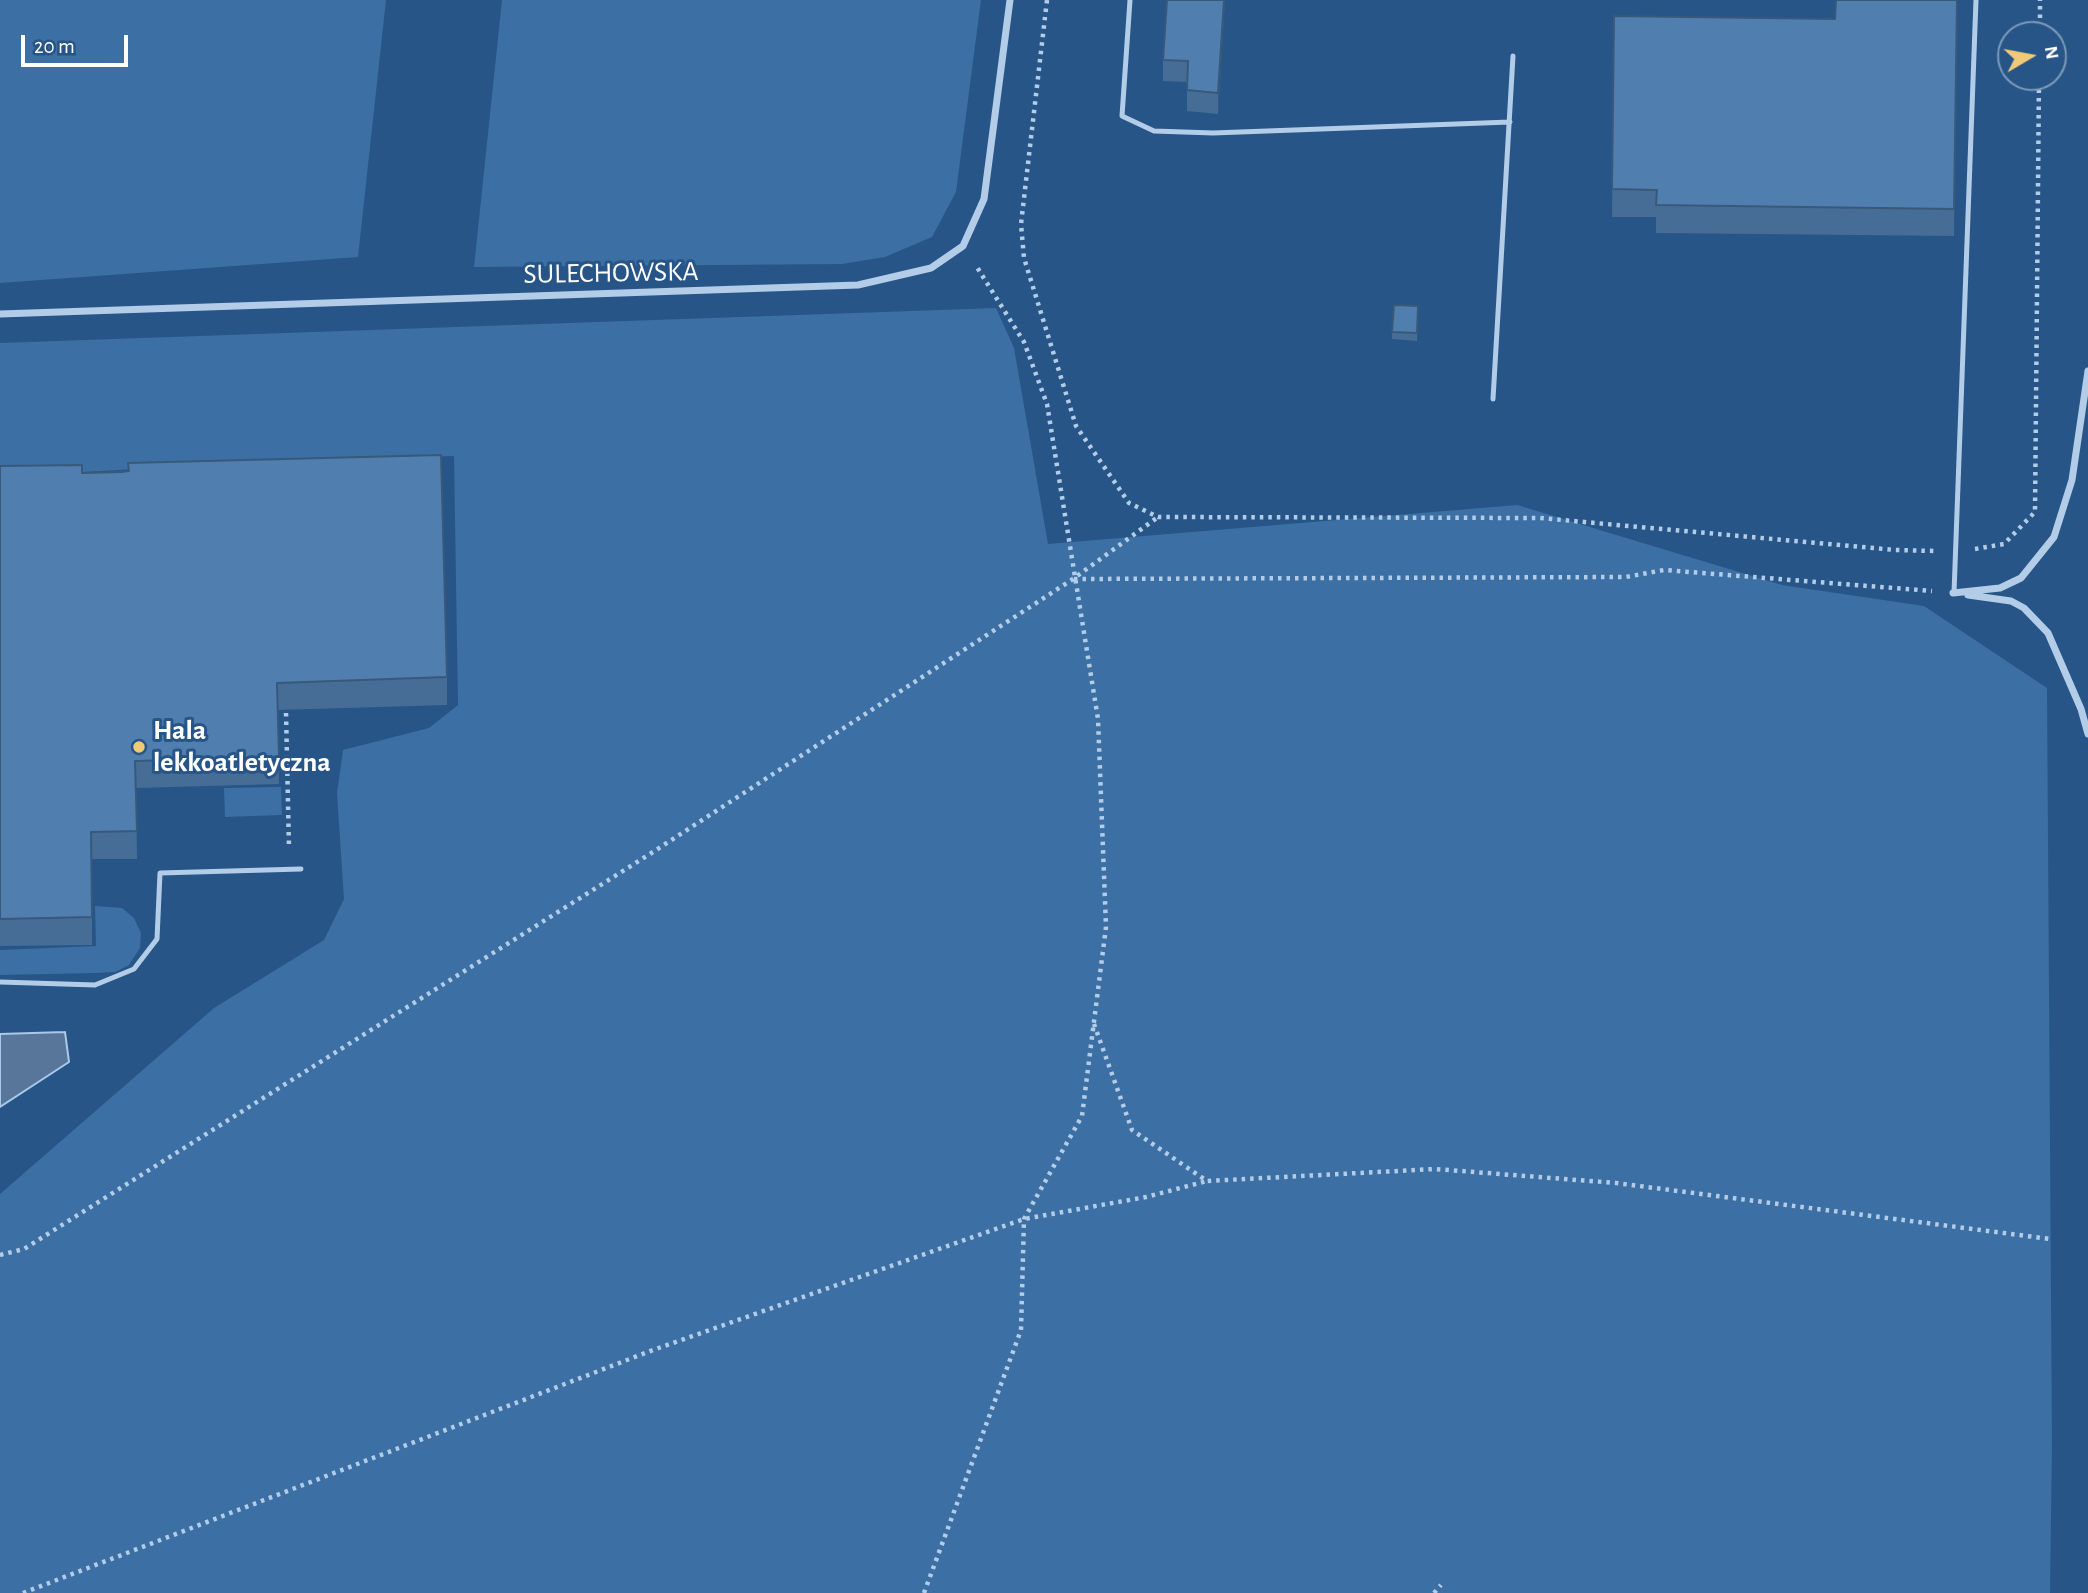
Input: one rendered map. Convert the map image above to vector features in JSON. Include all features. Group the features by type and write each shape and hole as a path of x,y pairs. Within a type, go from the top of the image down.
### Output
{"street":[{"path":"963,246 984,199 1010,0"},
{"name":"SULECHOWSKA","path":"0,314 858,285 930,268 963,246"},
{"path":"1955,593 2000,588 2021,578 2054,537 2072,480 2088,372"},
{"path":"1955,593 2011,601 2024,608 2048,633 2081,709 2088,734"}],"lane":[{"path":"1130,0 1122,116 1154,131 1213,133 1510,122"},
{"path":"1955,593 1976,0"},
{"path":"1493,399 1513,56"},
{"path":"0,982 94,985 134,969 157,939 160,873 301,869"}],"path":[{"path":"1047,0 1021,224 1024,258 1076,426 1129,502 1158,517 1540,517 1895,550 1955,551 2004,544 2035,512 2039,91"},
{"path":"2040,0 2040,21"},
{"path":"924,1593 1021,1330 1024,1219 1082,1116 1106,927 1098,719 1046,404 1024,342 963,246"},
{"path":"0,1255 24,1249 642,859 1073,579 1158,517"},
{"path":"1073,579 1626,576 1664,570 1955,593"},
{"path":"286,713 290,869"},
{"path":"1094,1023 1132,1130 1207,1181"},
{"path":"23,1593 653,1350 1024,1219 1146,1196 1207,1181 1435,1169 1616,1183 2050,1239"},
{"path":"1434,1593 1441,1585"}],"shaded area":[{"path":"0,0 386,0 358,257 0,283"},
{"path":"502,0 981,0 956,192 932,237 885,257 842,264 474,267"},
{"path":"996,308 1014,348 1048,544 1517,505 1782,585 1924,606 2047,688 2052,1445 2050,1593 0,1593 0,1194 214,1008 324,940 344,899 337,793 343,750 429,728 458,705 454,456 220,464 0,477 0,343"},
{"path":"281,787 282,815 225,817 224,788"},
{"path":"95,906 122,908 134,918 141,933 140,948 129,965 115,972 0,975 0,950 96,946"},
{"path":"65,1032 69,1062 0,1107 0,1034"}],"building":[{"path":"1167,0 1224,0 1218,93 1187,90 1188,61 1163,60"},
{"path":"1836,0 1957,0 1954,209 1656,205 1657,190 1612,189 1614,16 1835,19"},
{"path":"1394,305 1418,306 1417,333 1392,332"},
{"name":"Hala lekkoatletyczna","path":"441,455 447,677 277,683 279,757 135,761 137,831 91,832 92,917 0,919 0,466 82,465 82,473 129,471 128,463"}],"place":[{"name":"Hala lekkoatletyczna","path":"139,747"}]}
